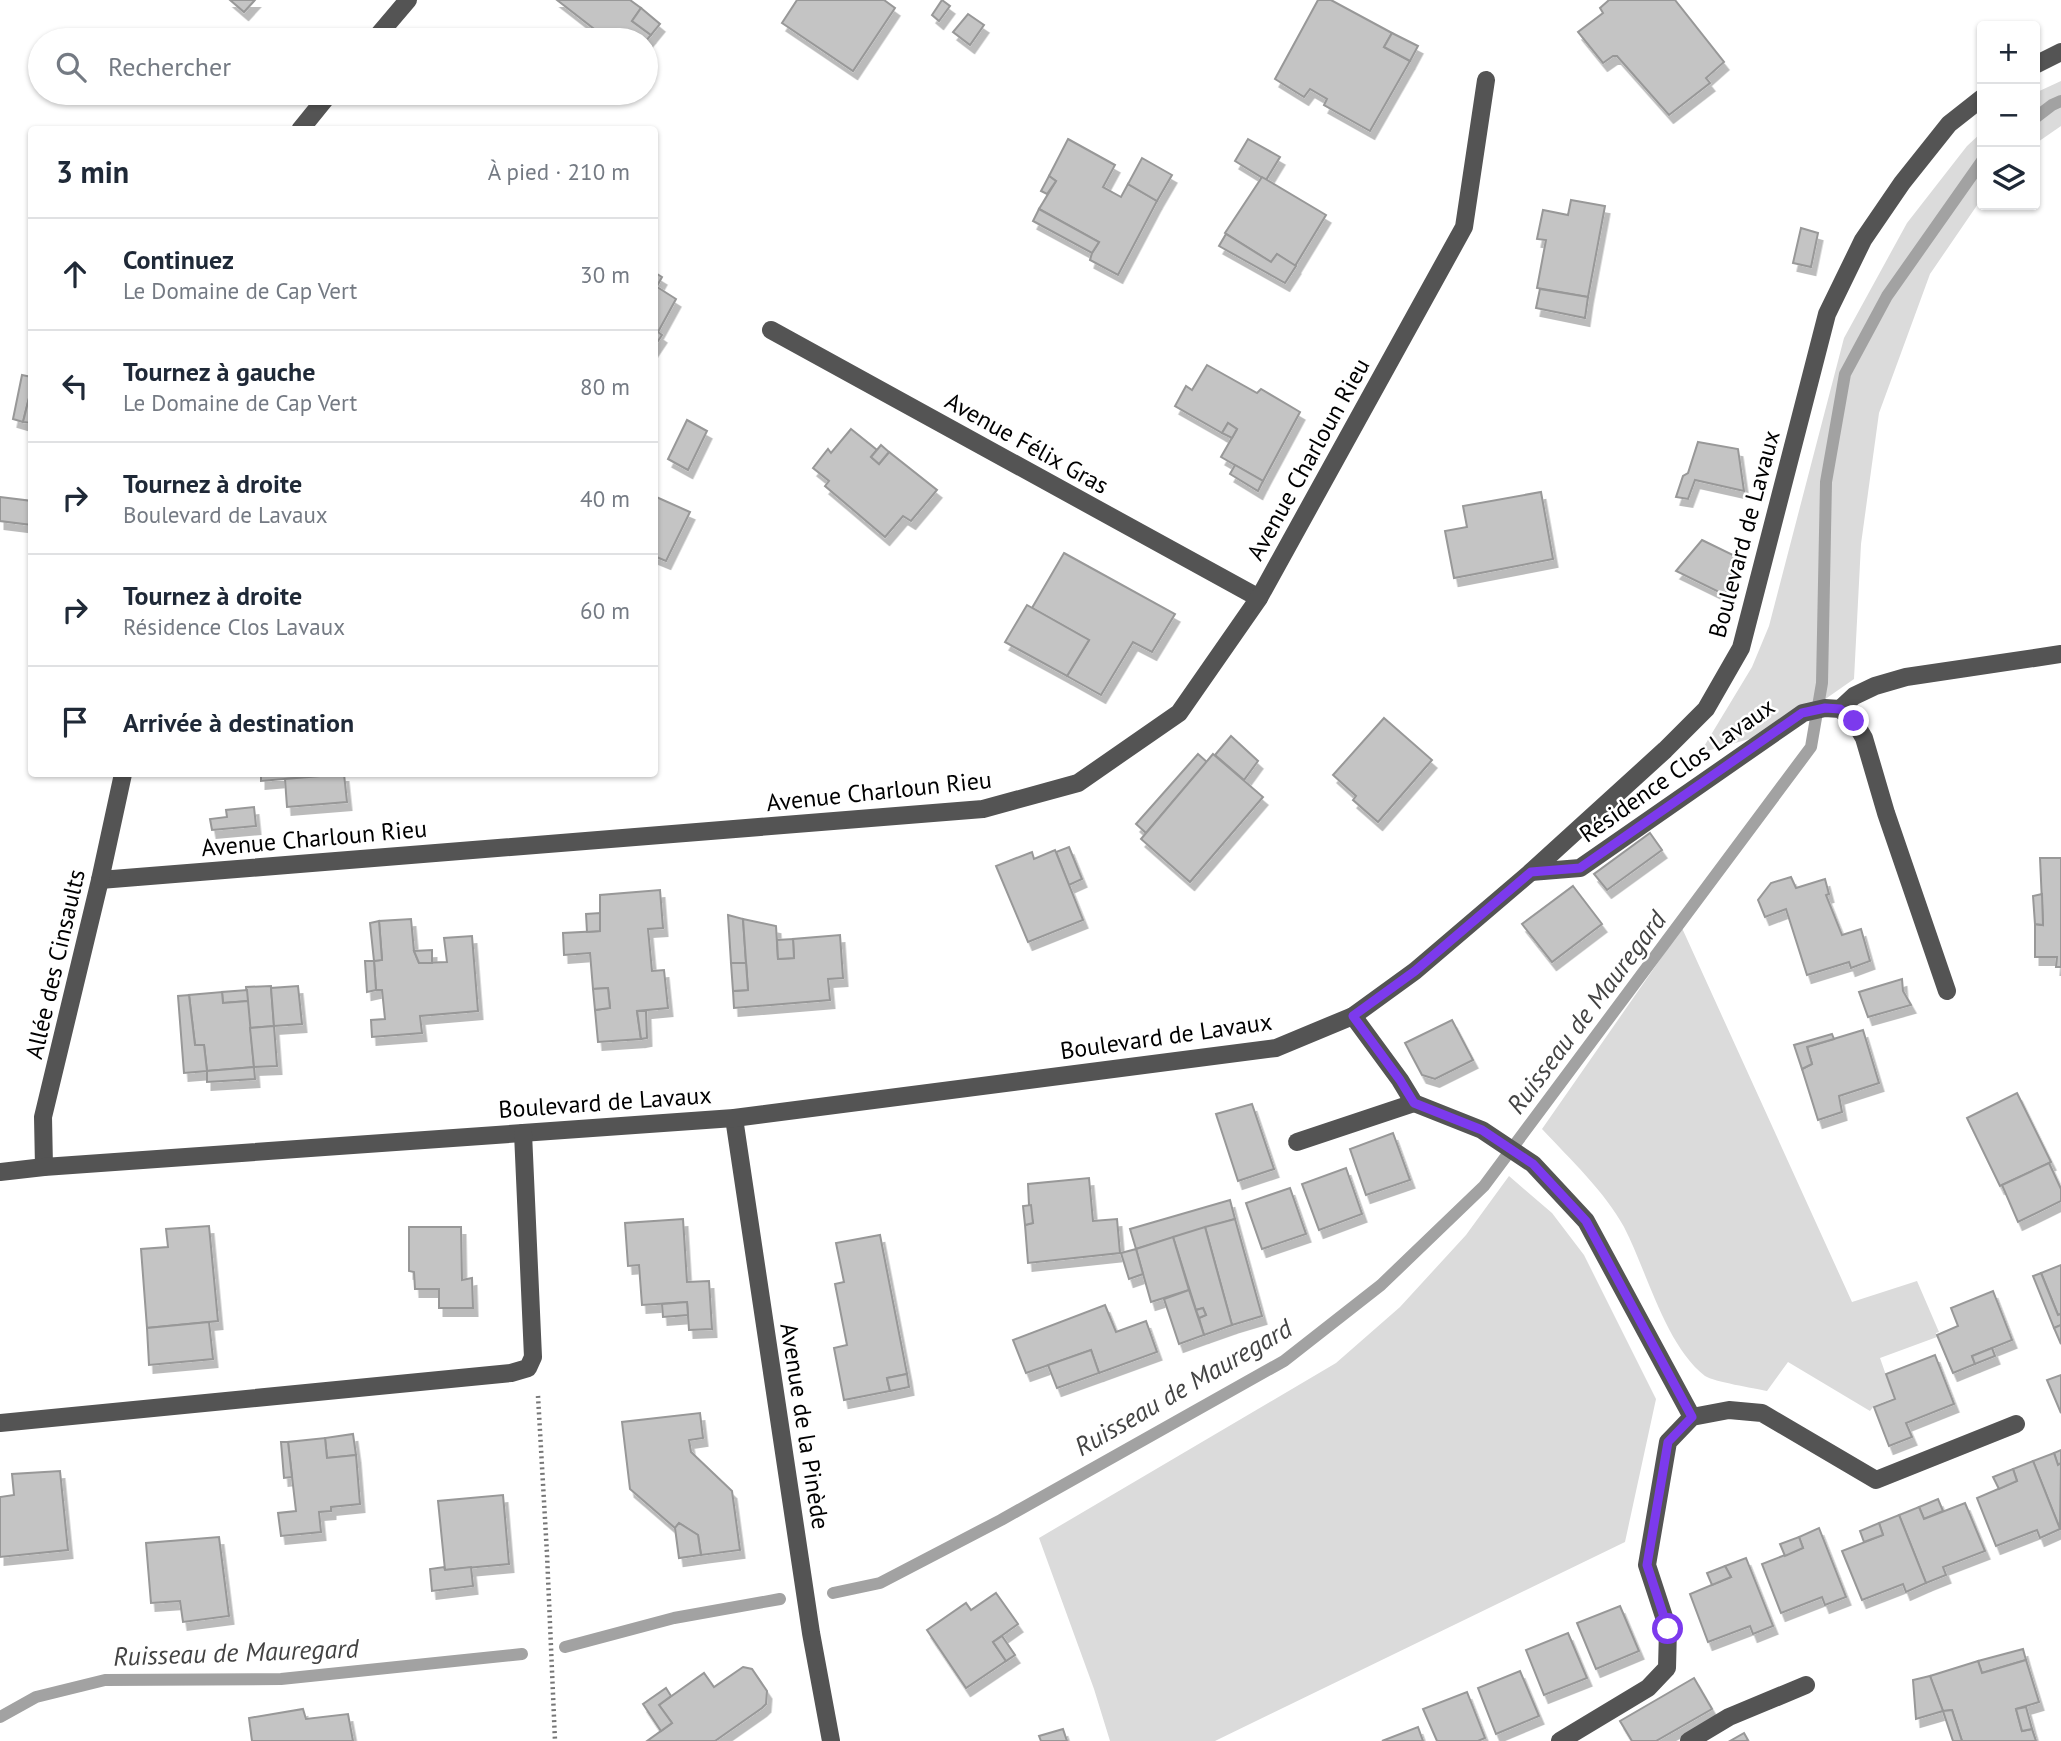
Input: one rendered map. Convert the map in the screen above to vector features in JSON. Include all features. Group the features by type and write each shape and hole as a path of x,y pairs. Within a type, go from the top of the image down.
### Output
{"street":[{"path":"384,28 408,0"},
{"path":"2040,62 2061,52"},
{"name":"Avenue Charloun Rieu","path":"100,880 983,809 1078,783 1179,713 1259,598 1464,227 1486,80"},
{"name":"Boulevard de Lavaux","path":"0,1172 734,1118 1276,1048 1353,1016 1415,971 1531,872 1706,709 1741,648 1827,314 1863,240 1902,183 1949,124 1977,101"},
{"path":"303,126 320,105"},
{"name":"Avenue Félix Gras","path":"771,330 1259,598"},
{"path":"1832,708 1875,686 1906,677 2061,654"},
{"path":"1832,708 1854,721 1864,738 1886,813 1947,991"},
{"name":"Résidence Clos Lavaux","path":"1531,872 1580,868 1802,713 1832,708"},
{"name":"Allée des Cinsaults","path":"44,1167 43,1118 122,777"},
{"path":"1353,1016 1414,1103 1482,1130 1533,1164 1586,1221 1692,1417"},
{"path":"1297,1142 1414,1103"},
{"name":"Avenue de la Pinède","path":"734,1118 800,1563 831,1741"},
{"path":"0,1423 511,1373 528,1368 534,1357 523,1133"},
{"path":"1560,1741 1648,1688 1667,1668 1668,1629 1647,1565 1668,1442 1692,1417 1729,1410 1762,1413 1877,1480 2016,1424"},
{"path":"1689,1741 1729,1717 1806,1685"}],"path":[{"path":"528,1368 538,1390 555,1741"}],"shaded area":[{"path":"2061,81 2061,126 2040,141 2040,91"},
{"path":"1977,137 1977,205 1930,274 1879,413 1861,544 1854,679 1781,730 1700,753 1752,667 1769,626 1844,338 1907,223"},
{"path":"1682,928 1852,1302 1917,1281 1939,1332 1936,1333 1937,1337 1880,1358 1894,1398 1874,1406 1870,1411 1788,1362 1767,1391 1725,1383 1705,1376 1691,1363 1668,1327 1616,1214 1586,1176 1542,1129"},
{"path":"1509,1176 1552,1213 1584,1255 1656,1399 1625,1542 1215,1741 1110,1741 1039,1538 1336,1363 1400,1307 1466,1235"}],"building":[{"path":"230,0 255,0 244,12"},
{"path":"557,0 630,0 641,8 632,21 642,28 593,28"},
{"path":"797,0 884,0 895,8 853,71 782,23"},
{"path":"942,0 950,6 939,21 932,15"},
{"path":"1318,0 1331,0 1392,33 1384,47 1410,61 1370,131 1324,105 1327,99 1310,89 1304,97 1275,79"},
{"path":"1609,0 1675,0 1724,62 1706,78 1710,83 1669,115 1617,56 1603,63 1578,32 1603,13 1600,8"},
{"path":"641,8 660,24 657,28 642,28 632,21"},
{"path":"968,14 984,25 970,45 953,32"},
{"path":"1392,33 1418,46 1410,61 1384,47"},
{"path":"1068,139 1115,165 1103,187 1121,197 1128,184 1157,201 1118,275 1090,260 1099,242 1039,209 1056,181 1049,176"},
{"path":"1248,139 1280,157 1266,180 1235,161"},
{"path":"1142,158 1172,175 1157,201 1128,184"},
{"path":"1049,176 1056,181 1047,194 1041,191"},
{"path":"1262,177 1326,215 1295,266 1277,254 1271,262 1225,233"},
{"path":"1571,200 1605,206 1588,297 1537,288 1546,240 1537,239 1543,210 1568,215"},
{"path":"1039,209 1099,242 1092,253 1033,221"},
{"path":"1801,228 1818,233 1811,267 1793,263"},
{"path":"1226,234 1271,262 1277,254 1296,266 1285,283 1219,246"},
{"path":"658,288 676,299 658,332"},
{"path":"1540,289 1588,297 1585,318 1536,308"},
{"path":"1207,365 1257,393 1261,389 1300,412 1263,481 1221,457 1237,429 1228,423 1222,433 1175,406 1186,386 1192,390"},
{"path":"22,375 28,376 28,402 23,422 13,419"},
{"path":"28,402 28,423 23,422"},
{"path":"687,420 707,431 688,470 668,459"},
{"path":"1228,423 1237,429 1232,438 1222,433"},
{"path":"851,429 877,450 871,457 879,464 889,452 937,490 911,521 903,516 885,537 825,486 829,481 813,468 828,449 831,453"},
{"path":"1698,442 1738,449 1744,491 1695,480 1688,499 1676,497 1683,476 1688,473"},
{"path":"881,445 889,452 879,464 871,457"},
{"path":"1235,465 1263,481 1258,491 1230,474"},
{"path":"1541,492 1553,559 1454,578 1445,531 1467,527 1463,506"},
{"path":"0,497 28,500 28,524 0,521"},
{"path":"658,498 690,512 666,561 658,558"},
{"path":"1702,540 1735,556 1725,595 1676,571"},
{"path":"1064,553 1175,614 1152,652 1133,642 1101,695 1067,676 1089,640 1032,608"},
{"path":"1027,605 1089,640 1067,676 1005,642"},
{"path":"1384,718 1432,760 1378,822 1353,800 1356,796 1333,775"},
{"path":"1231,736 1258,761 1244,780 1215,755"},
{"path":"1198,754 1207,762 1146,833 1136,824"},
{"path":"1213,754 1263,797 1190,882 1141,839"},
{"path":"261,777 308,777 261,781"},
{"path":"344,777 347,802 287,807 285,779"},
{"path":"254,807 256,826 212,830 210,819 227,817 226,810"},
{"path":"1650,833 1662,850 1607,890 1594,874"},
{"path":"1069,847 1082,879 1069,885 1056,852"},
{"path":"1055,850 1083,920 1028,942 996,866 1032,852 1034,859"},
{"path":"2040,858 2061,858 2061,967 2056,967 2057,957 2035,957 2035,924 2043,925"},
{"path":"1791,877 1796,888 1825,879 1829,894 1826,895 1842,935 1861,929 1870,961 1851,968 1849,962 1807,975 1786,909 1765,917 1758,900 1771,883"},
{"path":"1573,886 1602,924 1552,962 1522,924"},
{"path":"660,890 663,928 648,929 652,971 664,970 668,1008 637,1011 641,1039 598,1042 595,1010 610,1008 608,988 593,989 590,953 564,955 563,933 600,931 600,895"},
{"path":"2042,894 2043,925 2035,924 2033,896"},
{"path":"600,913 600,931 587,932 586,914"},
{"path":"728,915 743,919 746,963 731,963"},
{"path":"411,919 414,951 419,963 447,962 444,938 472,936 478,1011 420,1016 422,1033 372,1037 371,1020 385,1019 382,990 376,990 374,961 382,960 379,921"},
{"path":"743,919 776,926 778,959 794,958 793,939 840,935 843,978 828,979 830,1000 734,1008 733,991 748,990"},
{"path":"379,921 382,960 374,961 370,923"},
{"path":"793,939 794,958 778,959 777,940"},
{"path":"432,950 432,963 419,963 414,951"},
{"path":"365,961 374,961 376,990 367,992"},
{"path":"731,963 746,963 748,990 733,991"},
{"path":"1902,979 1903,991 1911,1005 1868,1017 1859,992"},
{"path":"271,986 274,1026 250,1028 246,987"},
{"path":"298,986 302,1024 274,1026 271,988"},
{"path":"608,988 610,1008 595,1010 593,989"},
{"path":"247,990 248,1001 223,1003 222,992"},
{"path":"222,992 223,1003 248,1001 254,1067 207,1071 204,1045 195,1045 189,995"},
{"path":"189,995 195,1045 204,1045 207,1071 184,1073 178,996"},
{"path":"637,1011 646,1011 647,1038 641,1039"},
{"path":"1452,1020 1473,1060 1435,1079 1422,1075 1405,1043"},
{"path":"274,1026 277,1066 254,1067 250,1028"},
{"path":"1863,1030 1879,1083 1839,1096 1842,1112 1818,1120 1802,1069 1812,1064 1807,1047"},
{"path":"1832,1034 1834,1039 1807,1047 1812,1064 1802,1069 1794,1045"},
{"path":"254,1067 255,1079 207,1082 207,1071"},
{"path":"2017,1093 2051,1162 2000,1186 1967,1118"},
{"path":"1252,1104 1274,1169 1238,1181 1216,1114"},
{"path":"1393,1133 1410,1180 1366,1195 1350,1149"},
{"path":"2049,1163 2061,1189 2061,1201 2018,1222 2002,1185"},
{"path":"1346,1168 1362,1214 1319,1230 1302,1184"},
{"path":"1089,1178 1093,1221 1117,1219 1120,1253 1028,1263 1025,1225 1033,1223 1028,1184"},
{"path":"1290,1188 1306,1234 1262,1249 1246,1203"},
{"path":"1230,1200 1235,1219 1136,1249 1130,1229"},
{"path":"1031,1205 1033,1223 1025,1225 1023,1206"},
{"path":"683,1219 687,1282 709,1281 712,1329 689,1330 687,1302 642,1305 639,1265 628,1266 625,1223"},
{"path":"1235,1219 1262,1316 1232,1325 1205,1227"},
{"path":"209,1226 218,1321 147,1328 141,1249 168,1247 166,1229"},
{"path":"409,1227 461,1227 462,1280 472,1278 473,1308 439,1308 439,1289 415,1289 414,1272 409,1271"},
{"path":"1205,1227 1232,1325 1204,1335 1199,1318 1206,1315 1203,1308 1196,1310 1173,1237"},
{"path":"880,1235 907,1374 887,1378 890,1391 844,1400 834,1348 847,1345 835,1284 844,1282 836,1243"},
{"path":"1173,1237 1189,1290 1151,1302 1136,1249"},
{"path":"1136,1249 1143,1274 1129,1279 1121,1253"},
{"path":"2061,1265 2061,1314 2058,1315 2041,1273"},
{"path":"2041,1273 2058,1315 2061,1314 2061,1325 2054,1328 2033,1276"},
{"path":"1189,1290 1204,1335 1179,1344 1164,1299"},
{"path":"1993,1291 2012,1340 1972,1356 1975,1364 1953,1373 1937,1335 1958,1326 1951,1308"},
{"path":"687,1302 688,1315 663,1317 662,1304"},
{"path":"1105,1305 1116,1332 1146,1321 1157,1352 1099,1373 1091,1350 1026,1373 1013,1340"},
{"path":"1203,1308 1206,1315 1199,1318 1196,1310"},
{"path":"209,1322 213,1359 149,1365 147,1328"},
{"path":"2061,1325 2061,1344 2054,1328"},
{"path":"1992,1348 1995,1356 1975,1364 1972,1356"},
{"path":"1091,1350 1099,1373 1057,1388 1048,1365"},
{"path":"1935,1355 1954,1404 1906,1423 1912,1437 1889,1446 1874,1407 1895,1399 1886,1374"},
{"path":"907,1374 909,1387 890,1391 887,1378"},
{"path":"2061,1375 2061,1413 2047,1380"},
{"path":"700,1413 703,1438 689,1440 691,1452 732,1491 740,1550 701,1555 698,1535 679,1523 675,1528 630,1489 622,1422"},
{"path":"353,1434 356,1455 327,1458 325,1438"},
{"path":"325,1438 327,1458 356,1455 360,1504 331,1507 331,1511 319,1512 321,1532 281,1536 278,1513 296,1511 288,1442"},
{"path":"281,1442 288,1442 292,1477 284,1478"},
{"path":"2061,1450 2061,1463 2058,1465 2054,1453"},
{"path":"2054,1453 2058,1465 2061,1463 2060,1529 2033,1461"},
{"path":"2033,1461 2060,1529 2040,1538 2037,1530 1996,1546 1977,1498 2017,1481 2013,1469"},
{"path":"2013,1469 2017,1481 1999,1489 1993,1477"},
{"path":"60,1471 68,1550 0,1557 0,1497 14,1495 12,1474"},
{"path":"503,1495 509,1564 445,1570 438,1501"},
{"path":"1938,1499 1943,1511 1924,1519 1919,1507"},
{"path":"1965,1503 1985,1551 1943,1567 1946,1575 1926,1583 1899,1515 1919,1507 1924,1519"},
{"path":"1899,1515 1926,1583 1906,1592 1903,1584 1862,1600 1842,1551 1883,1535 1879,1523"},
{"path":"679,1523 698,1535 701,1555 679,1558 675,1528"},
{"path":"1879,1523 1883,1535 1864,1542 1860,1531"},
{"path":"1819,1528 1846,1597 1825,1605 1822,1597 1781,1613 1762,1564 1803,1548 1799,1537"},
{"path":"219,1537 229,1616 183,1622 180,1601 151,1603 146,1543"},
{"path":"1799,1537 1803,1548 1785,1556 1780,1544"},
{"path":"1746,1558 1773,1626 1753,1634 1750,1626 1708,1642 1690,1594 1731,1577 1725,1566"},
{"path":"1725,1566 1731,1577 1712,1585 1707,1573"},
{"path":"444,1567 445,1570 471,1567 473,1586 432,1591 430,1569"},
{"path":"996,1593 1018,1624 993,1642 1006,1661 966,1688 927,1630 966,1603 971,1610"},
{"path":"1620,1606 1639,1651 1596,1669 1577,1623"},
{"path":"1568,1633 1587,1678 1544,1695 1526,1650"},
{"path":"1002,1636 1015,1655 1006,1661 993,1642"},
{"path":"2023,1649 2026,1660 1982,1673 1978,1661"},
{"path":"2026,1660 2039,1702 2016,1709 2022,1731 2032,1729 2036,1741 1962,1741 1952,1710 1943,1711 1930,1676 1978,1661 1982,1673"},
{"path":"743,1667 752,1669 767,1691 766,1704 762,1708 715,1741 647,1741 672,1723 659,1705 704,1673 714,1687"},
{"path":"1520,1671 1539,1716 1496,1734 1478,1688"},
{"path":"1930,1676 1943,1711 1916,1719 1913,1680"},
{"path":"1694,1678 1712,1709 1656,1741 1632,1741 1620,1721"},
{"path":"666,1688 671,1696 659,1705 672,1723 661,1731 643,1704"},
{"path":"1467,1692 1485,1738 1478,1741 1437,1741 1423,1709"},
{"path":"2026,1707 2032,1729 2022,1731 2016,1709"},
{"path":"303,1709 306,1719 348,1714 353,1741 252,1741 249,1718"},
{"path":"1952,1710 1962,1741 1953,1741 1943,1711"},
{"path":"1418,1727 1423,1741 1382,1741"},
{"path":"1063,1729 1067,1741 1041,1741 1039,1736"},
{"path":"1744,1733 1748,1740 1730,1741"}],"waterway":[{"name":"Ruisseau de Mauregard","path":"2040,114 2061,101"},
{"name":"Ruisseau de Mauregard","path":"833,1593 880,1583 1001,1520 1284,1361 1381,1285 1484,1186 1811,747 1822,683 1826,482 1845,374 1887,296 1977,168"},
{"name":"Ruisseau de Mauregard","path":"565,1647 674,1618 780,1599"},
{"name":"Ruisseau de Mauregard","path":"0,1717 36,1697 105,1680 281,1679 522,1654"}],"route":[{"path":"1668,1629 1647,1565 1668,1442 1692,1417 1586,1221 1533,1164 1482,1130 1414,1103 1353,1016 1415,971 1531,872 1580,868 1802,713 1825,708 1840,709 1854,721"}]}
